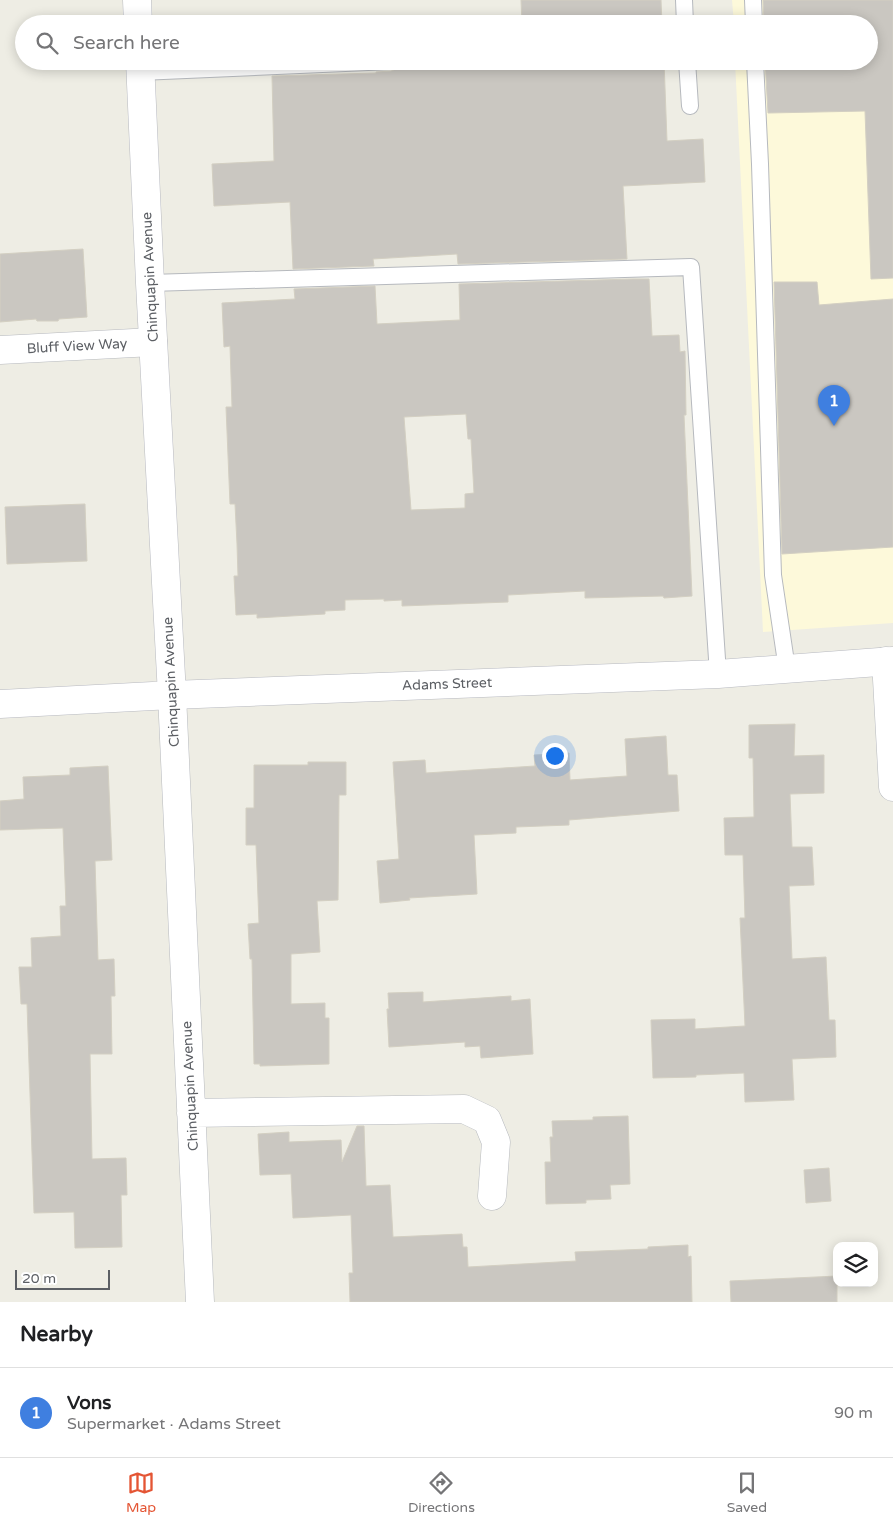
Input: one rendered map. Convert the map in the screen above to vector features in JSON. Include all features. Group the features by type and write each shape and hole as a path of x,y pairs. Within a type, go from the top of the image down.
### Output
{"street":[{"path":"137,0 138,15"},
{"name":"Chinquapin Avenue","path":"140,70 200,1302"},
{"name":"Bluff View Way","path":"0,350 153,342"},
{"path":"890,661 893,787"},
{"name":"Adams Street","path":"0,704 172,695 718,674 890,661"},
{"path":"191,1113 464,1109 487,1120 496,1142 492,1196"}],"lane":[{"path":"684,0 685,15"},
{"path":"752,0 753,15"},
{"path":"688,70 690,106"},
{"path":"755,70 772,575 787,669"},
{"path":"150,283 691,267 718,674"}],"shaded area":[{"path":"732,0 893,0 893,623 763,632 735,70 878,70 878,15 733,15"}],"building":[{"path":"521,0 661,0 662,15 522,15"},
{"path":"763,0 893,0 893,278 871,279 865,111 768,113 766,70 878,70 878,15 764,15"},
{"path":"664,70 667,141 703,139 705,182 623,186 627,259 458,264 457,254 373,259 374,266 293,269 290,202 214,206 212,164 274,161 272,76 391,71"},
{"path":"83,249 87,317 59,319 58,321 37,321 36,319 0,322 0,254"},
{"path":"649,279 652,336 679,335 680,352 685,351 686,415 684,415 692,596 585,598 585,591 508,595 508,602 402,606 402,600 345,600 345,610 325,611 325,614 257,618 257,614 236,615 234,576 238,576 237,544 235,504 230,504 226,407 232,407 230,346 224,347 222,303 295,299 294,289 375,286 377,324 460,320 459,284","holes":["466,414 468,439 471,439 474,493 465,494 465,508 411,510 404,417"]},
{"path":"774,282 817,282 819,305 893,299 893,547 782,554"},
{"path":"85,504 87,561 7,564 5,507"},
{"path":"795,724 794,756 824,755 824,793 790,794 792,847 812,847 814,885 789,886 792,959 826,957 829,1020 835,1020 836,1057 792,1059 794,1100 745,1102 744,1073 653,1078 651,1020 695,1019 695,1029 745,1026 740,918 745,918 743,855 725,855 724,818 754,817 753,758 749,758 749,725"},
{"path":"666,736 668,775 677,775 679,811 569,820 569,825 516,827 516,833 474,835 477,894 409,898 410,900 380,903 377,861 399,859 393,762 425,760 426,773 535,766 534,755 569,753 570,780 627,776 625,739"},
{"path":"308,762 346,762 346,795 339,795 338,900 317,901 320,952 291,954 291,1004 325,1003 325,1018 329,1018 329,1064 260,1066 260,1064 254,1064 252,959 250,959 248,924 259,923 256,845 246,845 246,808 254,808 254,765 308,765"},
{"path":"108,766 112,860 95,861 98,960 114,959 115,996 111,996 112,1054 90,1054 92,1159 126,1158 127,1195 121,1195 122,1247 75,1248 74,1212 34,1213 27,1004 21,1004 19,967 32,967 31,938 61,936 60,906 66,906 63,828 0,830 0,801 24,799 23,777 70,775 70,768"},
{"path":"423,992 423,1002 511,996 511,1001 530,999 533,1054 481,1058 480,1046 465,1047 465,1042 389,1047 388,993"},
{"path":"628,1116 630,1184 610,1185 611,1199 586,1200 586,1203 546,1204 545,1162 551,1162 550,1137 553,1137 552,1121 593,1120 593,1117"},
{"path":"357,1126 364,1126 366,1186 390,1185 393,1237 462,1234 463,1247 467,1247 468,1267 576,1261 575,1252 648,1249 648,1247 688,1245 688,1257 691,1256 692,1302 350,1302 349,1273 353,1273 351,1215 293,1218 291,1174 260,1175 258,1134 289,1132 289,1142 341,1140 342,1162"},
{"path":"829,1168 831,1201 806,1203 804,1170"},
{"path":"833,1276 833,1287 837,1287 837,1302 731,1302 730,1281"}],"place":[{"name":"Vons","path":"834,426"}]}
